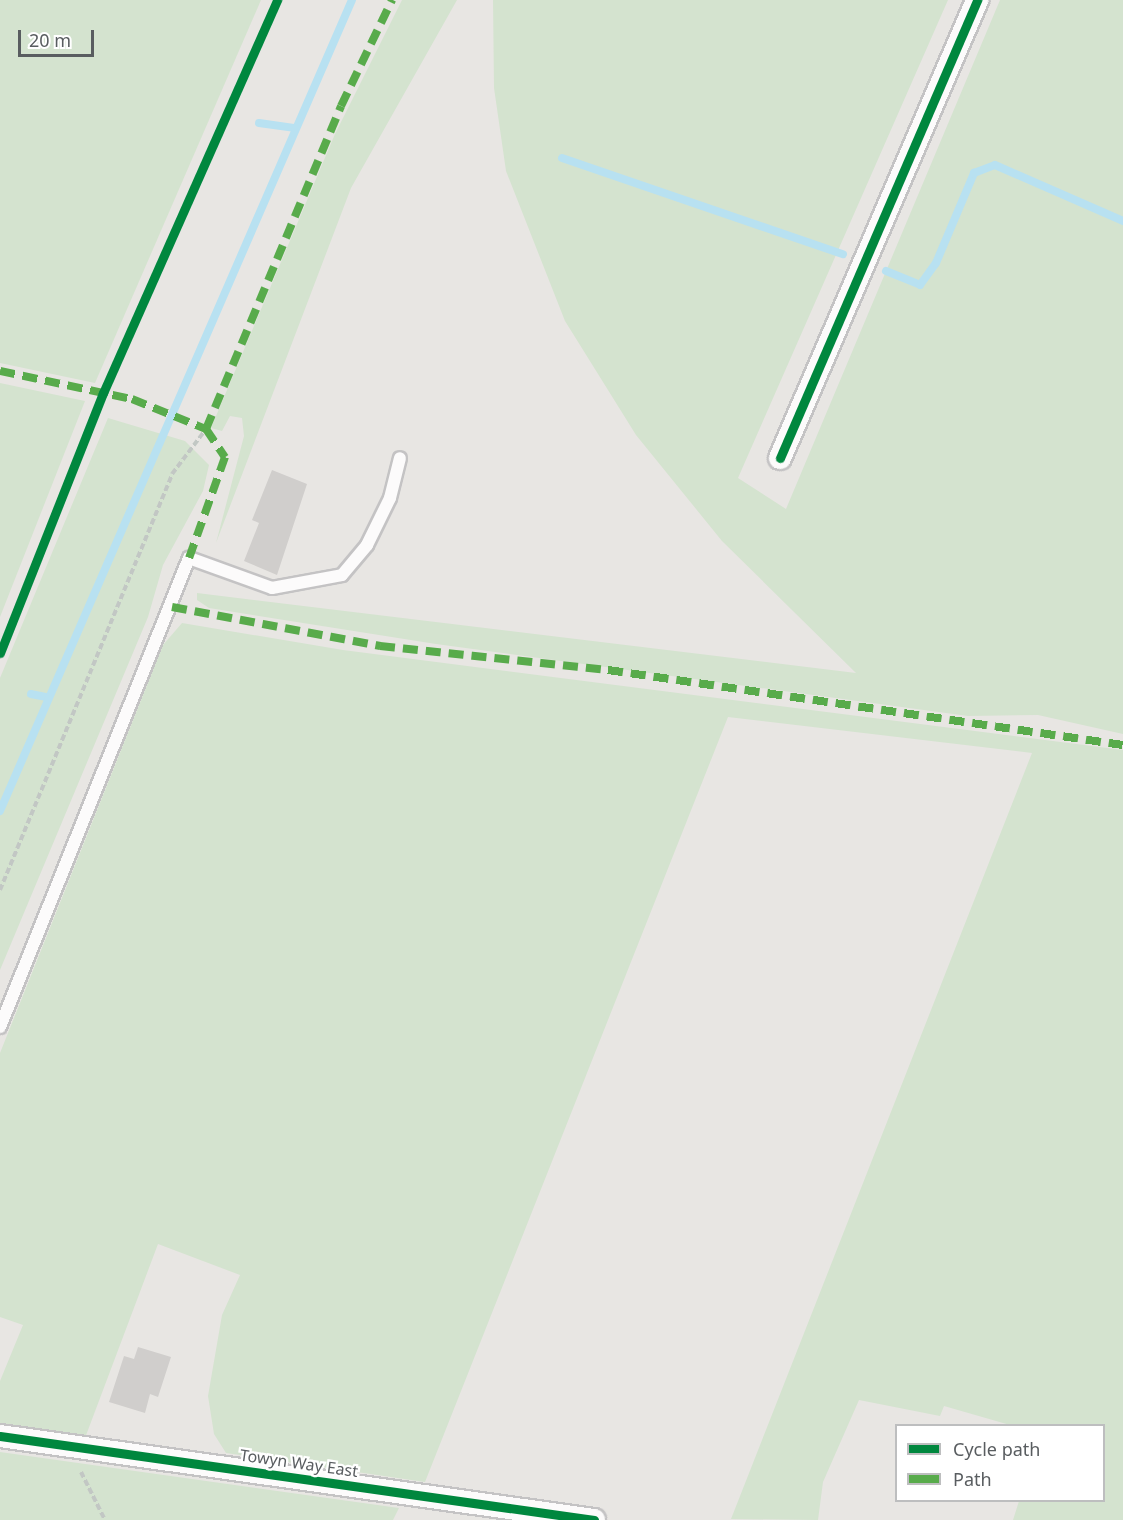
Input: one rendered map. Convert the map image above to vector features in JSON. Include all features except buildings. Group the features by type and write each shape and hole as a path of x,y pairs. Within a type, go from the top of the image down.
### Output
{"street":[{"path":"780,458 977,0"},
{"name":"Towyn Way East","path":"0,1436 594,1520"}],"lane":[{"path":"0,1027 189,558 272,588 342,575 367,545 390,498 400,458"}],"path":[{"path":"0,890 172,474 206,429"},
{"path":"83,1448 80,1469 105,1520"}],"green space":[{"path":"0,0 261,0 95,383 0,363"},
{"path":"402,0 457,0 351,188 216,543 244,436 242,418 230,416 222,431 211,428 335,134"},
{"path":"493,0 948,0 738,478 786,509 1000,0 1123,0 1123,734 1038,715 968,716 436,644 209,608 197,600 197,593 856,673 722,541 636,435 565,321 506,171 494,88"},
{"path":"0,383 85,401 0,617"},
{"path":"108,418 185,441 209,465 203,491 163,565 148,617 0,970 0,678"},
{"path":"182,623 343,650 1123,750 1123,1520 1013,1520 1019,1502 1105,1502 1105,1424 1007,1424 944,1406 940,1416 859,1400 823,1482 818,1520 731,1519 1032,753 728,717 425,1482 226,1453 214,1434 208,1396 222,1315 240,1275 158,1244 85,1438 0,1425 0,1381 23,1325 0,1317 0,1053 163,645"},
{"path":"0,1452 399,1508 393,1520 0,1520"}],"waterway":[{"path":"0,811 352,0"},
{"path":"259,123 294,128"},
{"path":"562,158 843,254"},
{"path":"886,271 920,285 936,263 974,173 995,165 1123,221"},
{"path":"31,694 47,697"}],"marked path":[{"path":"206,429 341,106 392,0"},
{"path":"0,371 132,399 206,429 225,457 189,558"},
{"path":"172,607 380,646 608,670 1123,745"}],"cycle path":[{"path":"0,653 103,393 277,0"},
{"path":"780,458 977,0"},
{"path":"0,1436 594,1520"}]}
